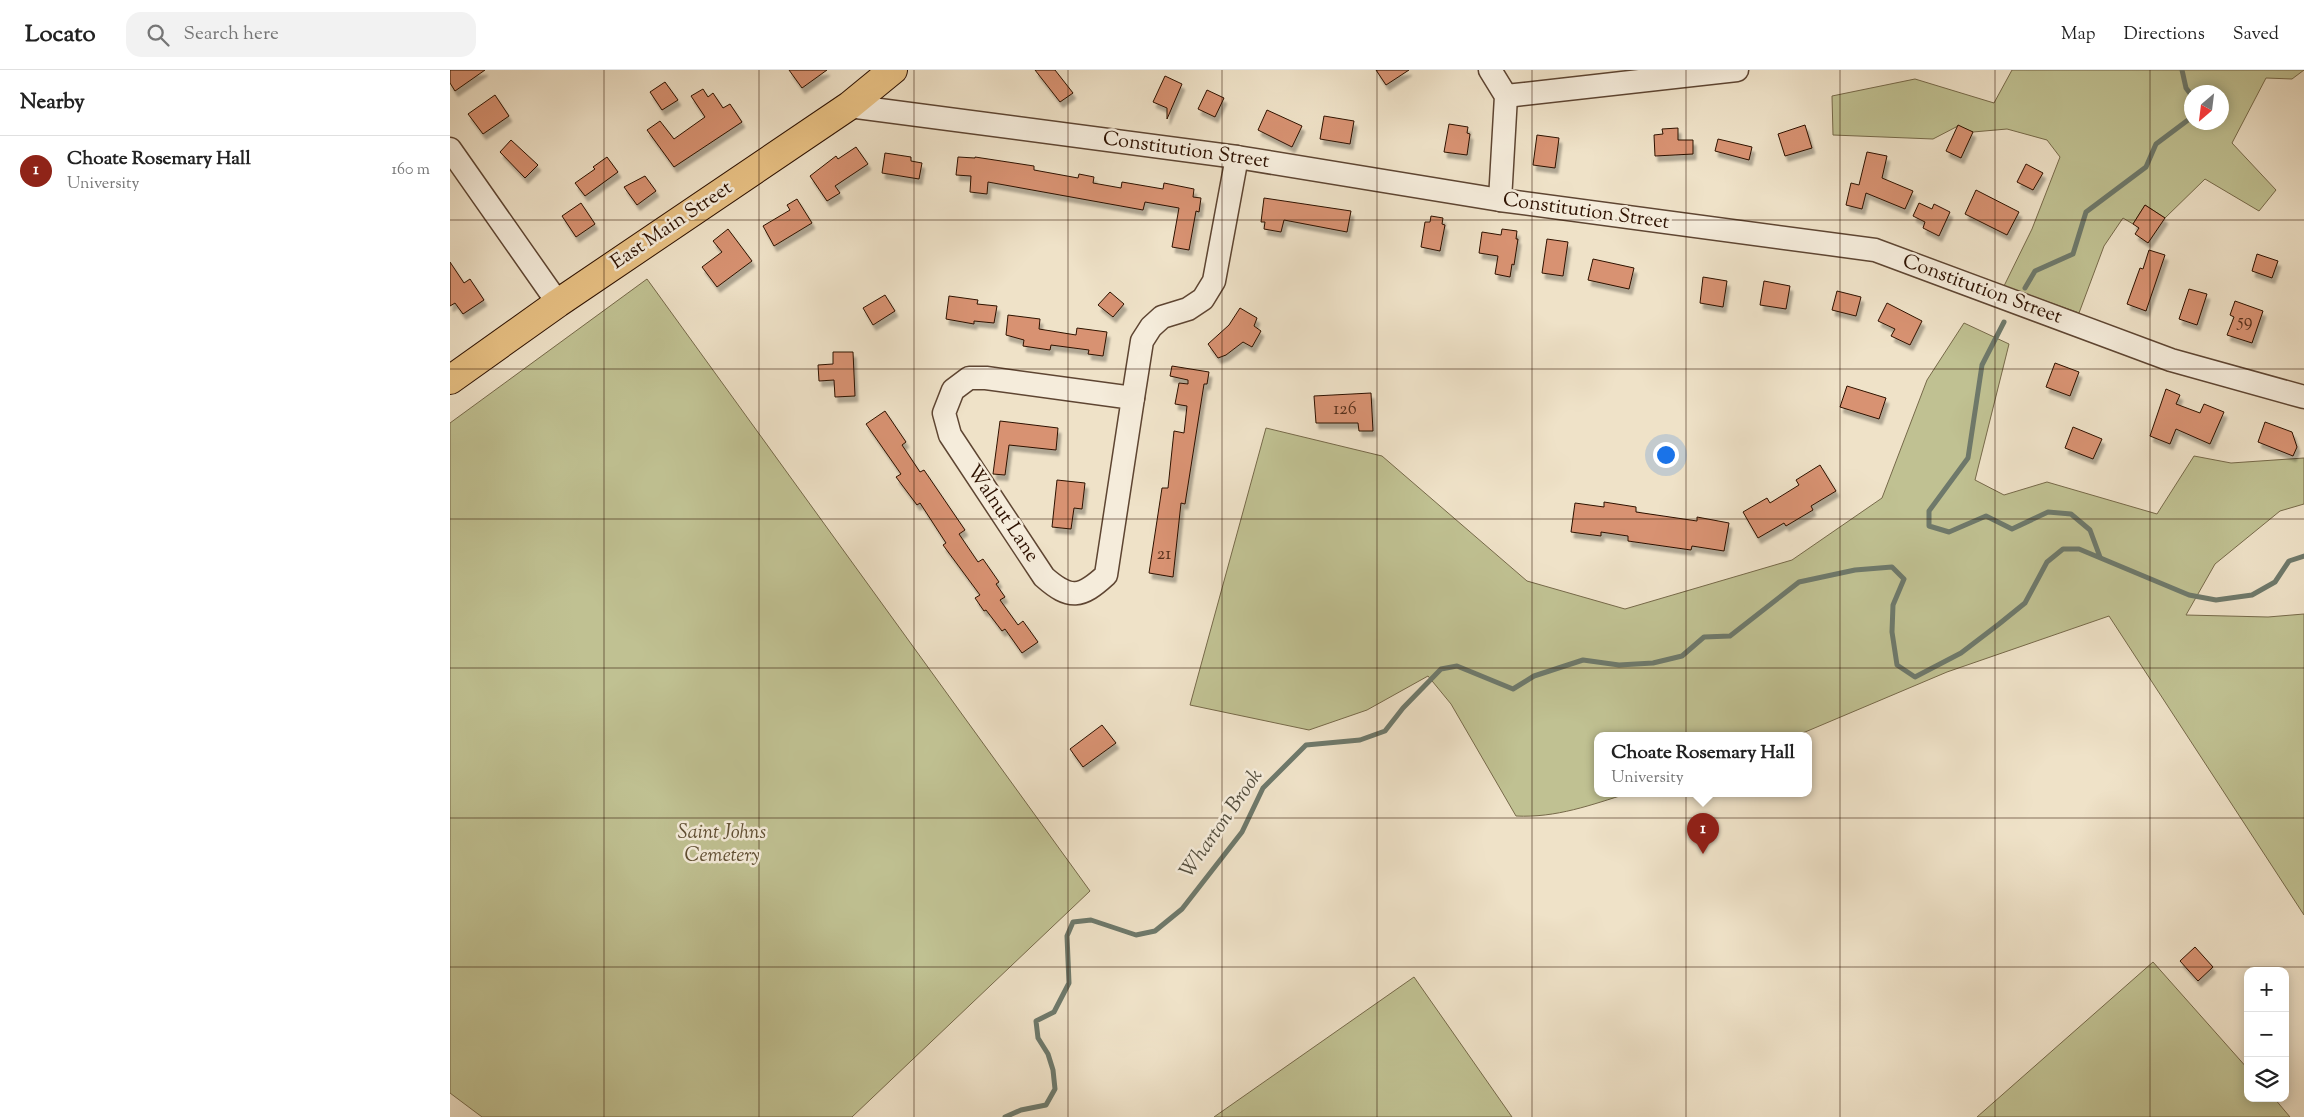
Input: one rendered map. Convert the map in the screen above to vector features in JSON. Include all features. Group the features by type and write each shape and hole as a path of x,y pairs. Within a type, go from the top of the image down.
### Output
{"main road":[{"name":"East Main Street","path":"450,380 558,303 849,106 893,70"}],"street":[{"path":"1490,70 1506,96 1500,200"},
{"path":"1506,96 1737,70"},
{"name":"Constitution Street","path":"849,106 1237,157 1500,200 1875,250 2171,360 2304,398"},
{"path":"450,149 558,303"},
{"name":"Walnut Lane","path":"1133,398 986,378 969,378 953,390 944,413 950,435 1044,576 1059,590 1073,594 1091,589 1106,574 1142,341 1151,327 1162,317 1188,309 1203,299 1214,281 1237,157"}],"green space":[{"path":"2012,70 2304,70 2292,79 2266,78 2232,143 2276,190 2259,211 2205,179 2165,218 2145,205 2133,224 2123,218 2104,246 2079,313 2004,286 2032,229 2060,157 2047,140 2007,129 1973,132 1958,126 1933,139 1833,135 1832,96 1915,79 1994,103"},
{"name":"Saint Johns Cemetery","path":"647,279 1090,891 852,1117 482,1117 450,1093 450,423"},
{"path":"1964,323 2009,344 1975,480 2004,495 2047,482 2157,514 2194,456 2231,463 2304,458 2304,504 2280,511 2215,564 2186,615 2268,617 2304,614 2304,915 2109,616 1947,672 1805,732 1594,732 1594,797 1617,797 1573,810 1545,815 1516,816 1451,704 1428,676 1367,710 1309,730 1190,705 1266,428 1382,456 1527,581 1625,609 1792,560 1882,498 1927,380"},
{"path":"2153,962 2244,1064 2244,1102 2277,1102 2290,1117 1977,1117"},
{"path":"1414,977 1512,1117 1214,1117"}],"building":[{"path":"450,70 485,70 455,91 450,83"},
{"path":"789,70 827,70 802,88"},
{"path":"1035,70 1055,70 1073,93 1060,102"},
{"path":"1376,70 1409,70 1386,85"},
{"path":"1165,76 1182,84 1167,119 1167,108 1153,102"},
{"path":"665,82 678,100 662,110 650,92"},
{"path":"703,89 708,97 713,93 723,108 730,104 742,122 674,167 647,130 660,121 674,139 705,117 691,96"},
{"path":"1207,90 1224,98 1215,117 1198,109"},
{"path":"495,95 509,116 483,134 468,114"},
{"path":"1267,110 1302,126 1292,147 1258,130"},
{"path":"1324,116 1354,121 1350,144 1320,139"},
{"path":"1449,124 1468,127 1467,133 1470,134 1467,155 1444,152"},
{"path":"1805,125 1812,148 1785,156 1778,134"},
{"path":"1958,125 1973,132 1961,158 1946,151"},
{"path":"1678,128 1678,140 1693,140 1693,154 1655,156 1654,135 1663,134 1662,129"},
{"path":"1537,135 1559,138 1555,168 1533,165"},
{"path":"1718,139 1752,147 1749,160 1715,151"},
{"path":"511,140 538,165 525,178 500,152"},
{"path":"856,147 868,164 835,186 840,193 827,201 810,176 836,156 838,159"},
{"path":"1867,152 1887,156 1882,178 1913,191 1905,209 1866,193 1862,209 1846,205 1851,183 1859,185"},
{"path":"885,153 911,157 911,161 922,163 919,179 882,173"},
{"path":"607,157 618,172 585,196 575,183 595,169 593,167"},
{"path":"958,157 975,157 1034,166 1034,170 1078,178 1079,174 1094,177 1093,183 1121,188 1122,182 1163,189 1164,183 1194,189 1193,197 1201,198 1199,212 1196,211 1189,250 1172,247 1179,208 1145,202 1143,210 988,182 987,194 970,192 971,176 956,175"},
{"path":"2026,164 2043,173 2033,190 2017,182"},
{"path":"645,176 656,191 637,205 624,187"},
{"path":"1976,190 2019,212 2007,235 1965,214"},
{"path":"1264,198 1351,211 1347,232 1284,220 1281,232 1264,229 1265,222 1261,222"},
{"path":"797,199 812,223 774,246 763,226 790,210 787,205"},
{"path":"581,203 595,224 576,237 562,216"},
{"path":"1919,203 1932,209 1934,204 1950,212 1939,236 1923,228 1925,222 1913,216"},
{"path":"2145,205 2165,218 2148,243 2135,234 2139,228 2133,224"},
{"path":"1431,216 1443,218 1442,224 1445,225 1440,251 1421,247 1425,222 1430,222"},
{"path":"728,229 752,261 717,287 702,267 722,252 713,241"},
{"path":"1502,229 1517,231 1516,239 1518,239 1510,277 1495,274 1498,256 1479,253 1482,232 1501,235"},
{"path":"1547,239 1568,242 1563,276 1542,273"},
{"path":"2149,250 2165,255 2146,311 2127,304 2140,268 2143,269"},
{"path":"2257,254 2278,261 2272,278 2252,271"},
{"path":"1593,259 1634,268 1629,289 1588,280"},
{"path":"450,262 464,283 470,279 484,300 463,314 455,303 450,306"},
{"path":"1703,277 1727,281 1723,307 1700,303"},
{"path":"1764,281 1790,286 1786,309 1760,305"},
{"path":"2189,289 2207,294 2197,325 2179,319"},
{"path":"1837,291 1861,297 1856,316 1832,310"},
{"path":"1110,292 1124,304 1113,317 1098,305"},
{"path":"885,295 895,311 873,325 863,308"},
{"path":"949,296 978,300 977,304 997,306 994,323 974,321 974,324 946,319"},
{"path":"2235,301 2263,311 2252,343 2227,335 2234,317 2230,315"},
{"path":"1887,303 1922,321 1910,345 1891,336 1895,329 1878,321"},
{"path":"1240,308 1257,318 1254,326 1261,331 1252,347 1243,342 1226,355 1218,358 1208,344 1229,325"},
{"path":"1008,315 1040,319 1039,329 1076,335 1077,328 1107,332 1103,356 1088,354 1089,350 1051,345 1050,350 1023,346 1024,340 1006,335"},
{"path":"833,352 853,352 855,396 835,397 834,380 819,381 818,365 833,364"},
{"path":"2055,363 2079,372 2070,396 2046,387"},
{"path":"1172,366 1209,372 1207,384 1204,384 1185,504 1181,503 1173,577 1149,573 1162,488 1168,488 1174,431 1184,433 1187,406 1175,404 1179,383 1188,384 1188,380 1170,376"},
{"path":"1847,386 1886,398 1879,419 1840,407"},
{"path":"2166,389 2180,395 2176,404 2200,413 2204,404 2224,412 2210,444 2176,429 2170,444 2150,436"},
{"path":"1371,393 1373,431 1359,431 1358,423 1316,423 1314,396"},
{"path":"885,411 906,442 902,445 920,472 924,470 965,530 959,534 978,562 983,559 999,582 996,584 1005,597 1000,600 1018,625 1023,621 1038,642 1022,653 1005,629 1002,631 986,610 984,611 975,598 980,595 943,545 946,543 920,503 917,505 896,477 901,474 866,424"},
{"path":"1000,421 1058,428 1056,450 1009,445 1005,475 993,474"},
{"path":"2265,422 2292,432 2297,447 2293,456 2258,442"},
{"path":"2073,427 2102,439 2093,459 2065,448"},
{"path":"1820,465 1836,491 1811,506 1813,510 1786,526 1784,523 1758,538 1743,512 1767,498 1770,503 1799,485 1796,480"},
{"path":"1057,480 1085,483 1082,509 1074,508 1071,529 1052,527"},
{"path":"1604,502 1636,507 1636,512 1697,521 1697,517 1729,523 1724,551 1692,546 1691,550 1628,541 1628,536 1601,532 1601,536 1571,532 1575,503 1604,507"},
{"path":"1102,725 1116,743 1083,767 1070,749"},
{"path":"2195,947 2213,967 2198,981 2180,961"}],"waterway":[{"path":"2182,70 2185,85"},
{"path":"2025,288 2035,271 2073,254 2086,212 2146,167 2156,144 2184,123"},
{"path":"2004,322 1982,365 1968,458 1929,511 1929,526 1949,532 1986,516 2012,529 2048,512 2071,514 2090,530 2100,557"},
{"name":"Wharton Brook","path":"1005,1117 1021,1110 1046,1105 1055,1089 1053,1070 1048,1054 1038,1038 1036,1021 1054,1012 1069,983 1067,936 1073,922 1091,920 1136,935 1155,931 1182,909 1242,832 1263,788 1306,745 1360,740 1385,731 1403,708 1441,669 1457,666 1513,689 1534,676 1583,660 1619,665 1653,663 1682,656 1704,637 1730,636 1799,582 1855,570 1892,567 1904,579 1893,605 1892,632 1897,665 1915,677 1961,653 2025,603 2047,562 2063,549 2079,549 2189,595 2216,600 2252,595 2275,582 2289,561 2304,556"}],"place":[{"name":"Choate Rosemary Hall","path":"1703,854"}]}
